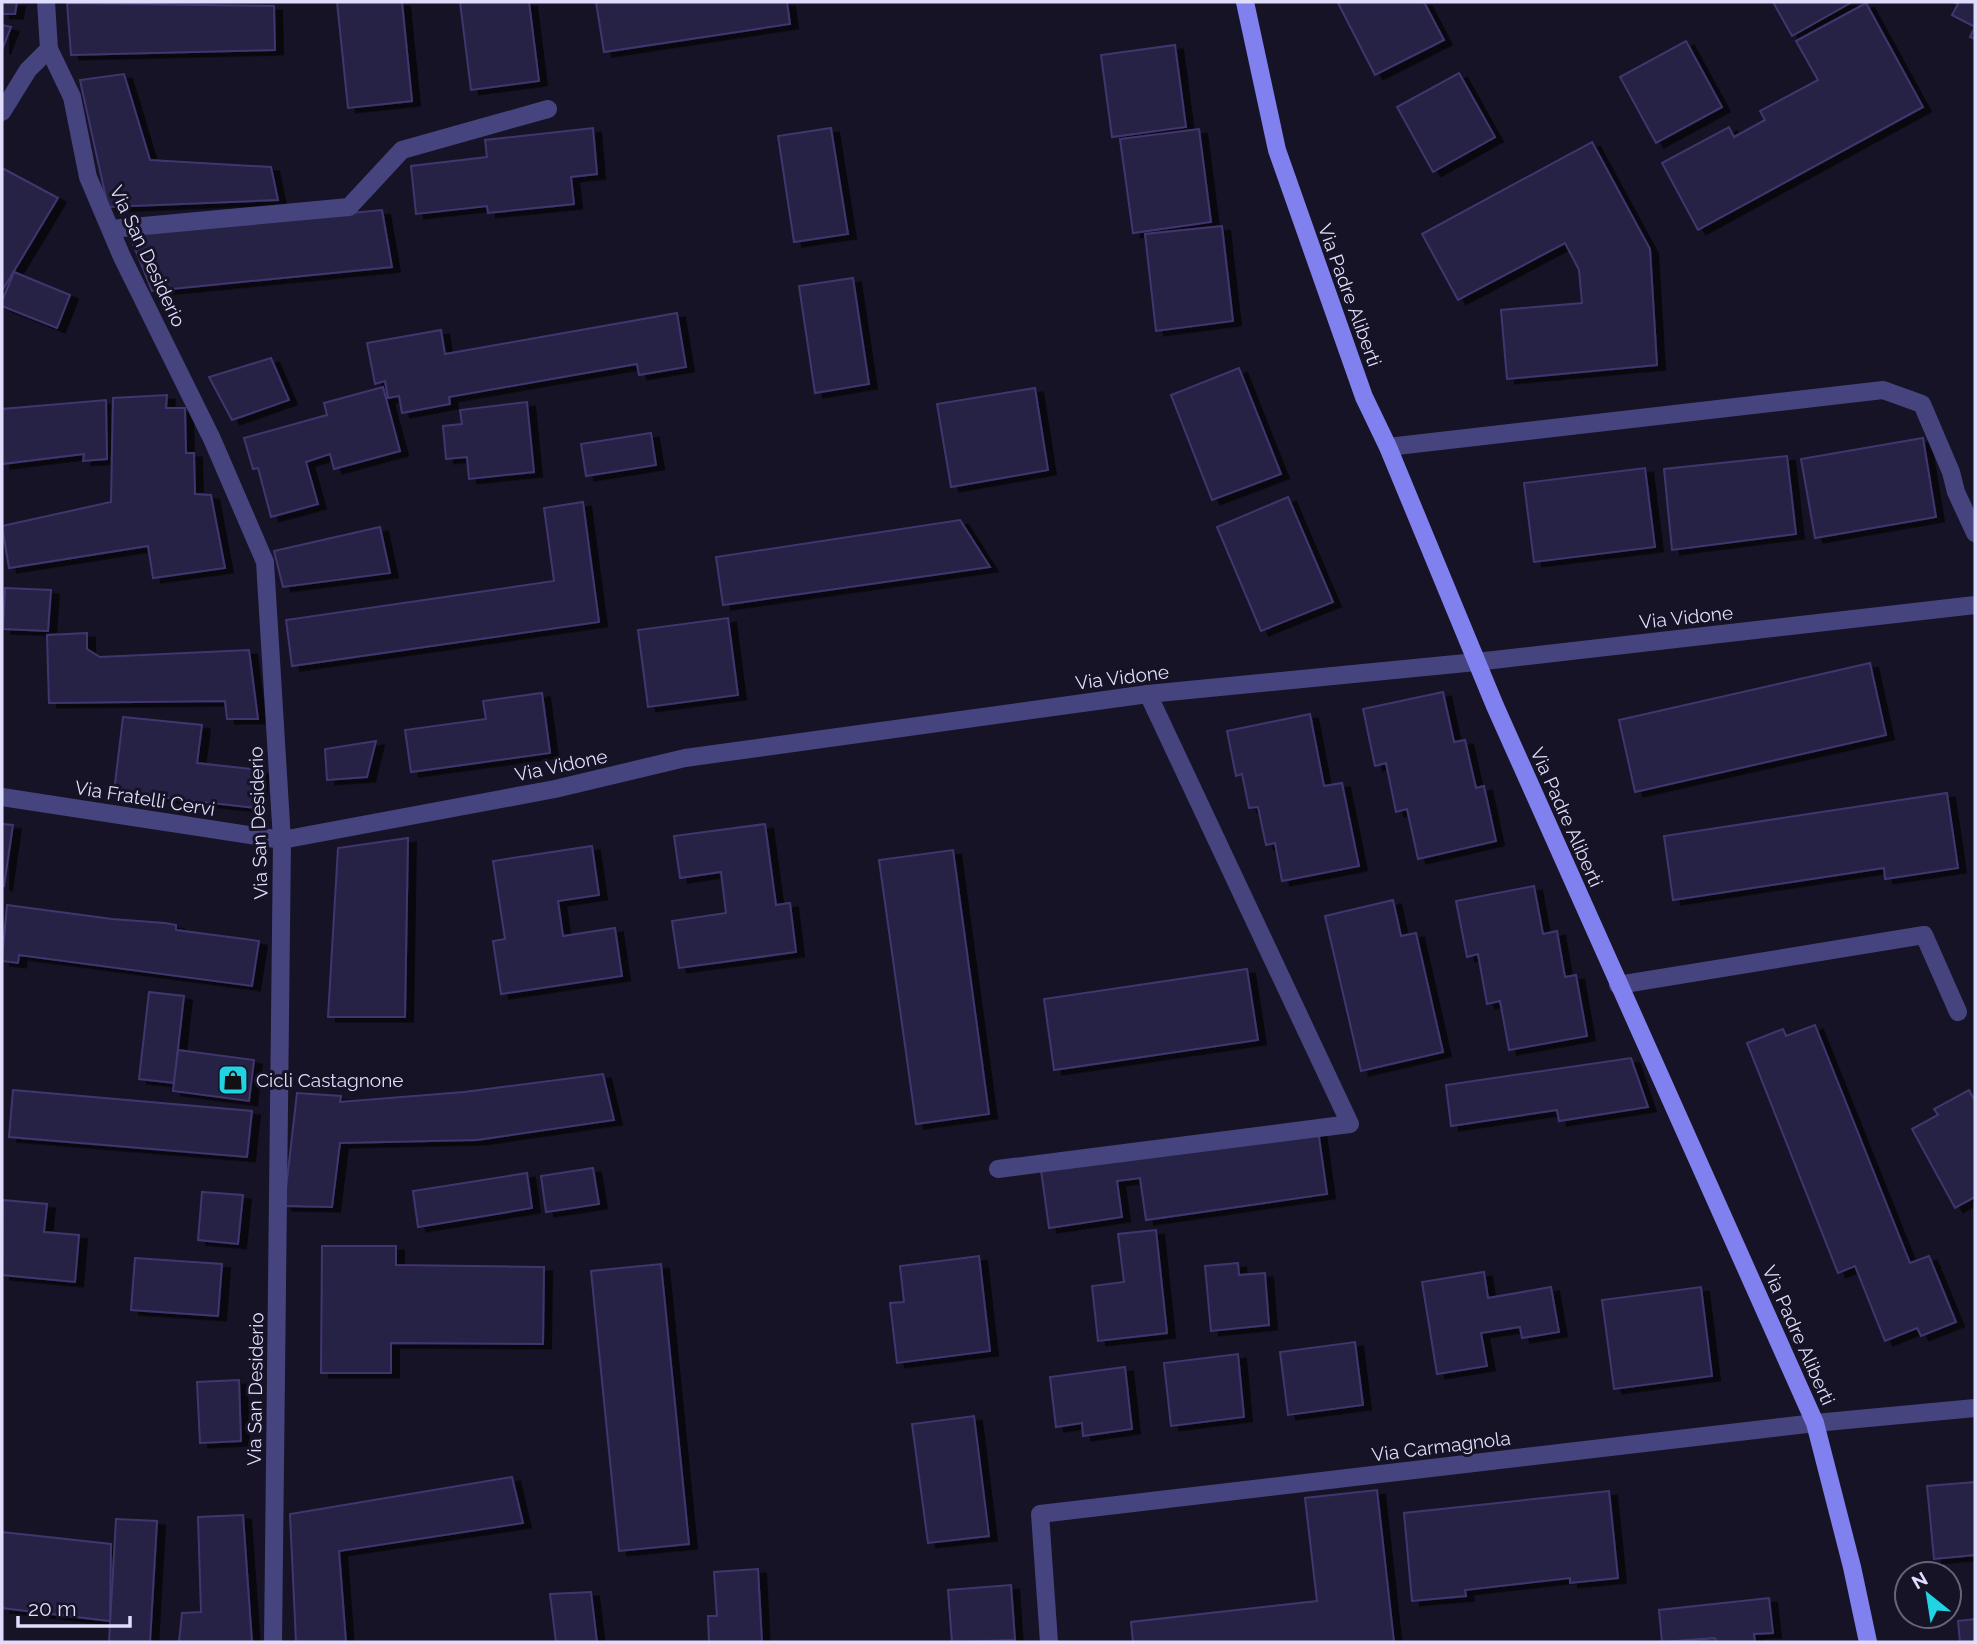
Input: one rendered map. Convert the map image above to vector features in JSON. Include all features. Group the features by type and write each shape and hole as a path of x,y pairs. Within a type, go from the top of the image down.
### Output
{"street":[{"path":"2,112 28,70 49,49 46,2"},
{"name":"Via Padre Aliberti","path":"1245,2 1277,150 1364,397 1388,447 1476,662 1815,1423 1868,1642"},
{"name":"Via San Desiderio","path":"49,49 72,97 88,177 122,257 212,439 265,562 282,840 273,1642"},
{"path":"111,229 349,207 402,150 548,109"},
{"path":"1388,447 1883,390 1922,404 1975,533"},
{"name":"Via Vidone","path":"282,840 555,789 685,758 1148,694 1476,662 1975,606"},
{"path":"998,1169 1350,1124 1148,694"},
{"name":"Via Fratelli Cervi","path":"2,797 282,840"},
{"path":"1618,985 1924,935 1958,1012"},
{"name":"Via Carmagnola","path":"1049,1642 1040,1514 1815,1423 1975,1408"}],"building":[{"path":"2,2 17,2 15,14 2,14"},
{"path":"67,2 154,2 154,4"},
{"path":"337,2 402,2 412,101 348,108"},
{"path":"460,2 529,2 539,81 471,90"},
{"path":"596,2 787,2 790,24 604,52"},
{"path":"1424,2 1444,40 1375,75 1338,3"},
{"path":"1773,2 1852,2 1792,36"},
{"path":"1953,2 1975,2 1975,27 1952,15 1958,4"},
{"path":"67,3 274,6 275,50 71,55"},
{"path":"1866,3 1923,107 1698,230 1662,163 1729,127 1734,137 1765,120 1760,111 1818,80 1796,41"},
{"path":"2,25 11,27 2,50"},
{"path":"1686,41 1722,107 1656,143 1620,77"},
{"path":"1175,45 1186,127 1112,137 1101,55"},
{"path":"1459,73 1495,137 1433,172 1397,107"},
{"path":"124,74 150,160 271,167 278,200 108,207 80,80"},
{"path":"593,128 597,174 571,177 574,204 488,213 487,206 416,214 411,166 487,157 485,140"},
{"path":"831,128 848,234 794,242 778,136"},
{"path":"1199,129 1211,222 1133,233 1120,139"},
{"path":"1592,142 1650,249 1657,365 1507,379 1501,310 1582,303 1579,270 1565,243 1458,300 1422,234"},
{"path":"2,168 58,198 2,291"},
{"path":"382,210 392,267 152,291 129,234"},
{"path":"1222,226 1233,321 1156,331 1145,234"},
{"path":"14,272 70,295 57,328 2,306"},
{"path":"853,278 869,384 815,393 799,286"},
{"path":"677,313 686,367 639,375 637,364 449,397 450,404 402,413 399,396 388,398 385,381 375,384 367,343 441,330 445,354"},
{"path":"271,358 289,400 232,420 209,377"},
{"path":"1239,368 1281,474 1212,500 1171,395"},
{"path":"383,387 400,451 334,469 330,454 306,462 318,504 271,517 258,468 253,469 244,438 327,415 324,403"},
{"path":"1035,388 1048,470 951,487 937,404"},
{"path":"167,395 166,408 185,408 186,453 194,453 195,494 211,495 225,568 153,578 148,546 9,568 2,526 111,502 113,398"},
{"path":"106,400 107,459 83,461 84,454 2,464 2,409"},
{"path":"527,402 534,472 469,479 467,457 446,459 443,426 462,424 460,410"},
{"path":"651,433 656,465 586,476 581,444"},
{"path":"1923,438 1936,517 1815,538 1801,459"},
{"path":"1787,456 1796,534 1672,550 1664,469"},
{"path":"1645,468 1655,547 1534,562 1524,483"},
{"path":"1288,497 1333,602 1261,631 1217,527"},
{"path":"583,502 599,622 292,666 286,620 554,581 544,508"},
{"path":"960,520 990,567 723,605 716,557"},
{"path":"380,527 390,573 283,587 274,551"},
{"path":"5,588 51,590 48,631 3,629"},
{"path":"728,618 738,695 648,707 638,630"},
{"path":"87,633 87,649 100,657 249,650 258,719 227,719 225,701 49,703 47,635"},
{"path":"1870,663 1886,735 1635,792 1619,720"},
{"path":"1443,692 1454,742 1465,740 1476,788 1484,786 1496,841 1418,859 1407,809 1396,812 1386,763 1375,766 1363,709"},
{"path":"542,693 550,753 411,772 405,730 486,719 483,701"},
{"path":"1310,714 1324,786 1342,783 1359,866 1282,881 1275,843 1266,845 1258,807 1249,808 1242,774 1236,776 1227,731"},
{"path":"123,717 202,725 197,763 261,770 256,808 114,792"},
{"path":"376,741 367,777 327,780 325,749"},
{"path":"1947,793 1958,868 1885,879 1884,868 1673,900 1664,836"},
{"path":"2,824 13,825 4,886 2,885"},
{"path":"765,824 776,905 790,903 796,952 679,968 672,921 726,913 721,872 680,878 674,836"},
{"path":"408,838 405,1017 328,1017 338,848"},
{"path":"592,846 599,895 558,901 563,936 615,928 622,976 501,994 493,941 505,939 493,861"},
{"path":"953,850 989,1114 916,1124 879,860"},
{"path":"1534,886 1543,934 1557,931 1565,977 1576,975 1587,1036 1509,1050 1500,1001 1487,1004 1478,954 1467,957 1456,901"},
{"path":"1393,900 1401,936 1416,933 1443,1052 1361,1071 1325,916"},
{"path":"7,905 165,923 176,925 176,930 259,941 252,986 19,955 18,963 2,961"},
{"path":"1247,969 1258,1040 1054,1070 1044,999"},
{"path":"149,992 184,996 174,1083 139,1079"},
{"path":"1815,1025 1910,1263 1929,1256 1956,1322 1921,1336 1917,1328 1885,1341 1855,1266 1838,1273 1747,1043 1783,1029 1786,1036"},
{"path":"178,1050 254,1060 249,1101 173,1091"},
{"path":"1631,1058 1648,1107 1559,1121 1557,1110 1451,1126 1446,1085"},
{"path":"603,1074 614,1120 477,1140 340,1143 332,1207 284,1206 297,1093 341,1096 340,1102 464,1092"},
{"path":"13,1090 252,1111 247,1157 9,1137"},
{"path":"1969,1090 1975,1101 1975,1197 1955,1208 1912,1129 1938,1115 1934,1109"},
{"path":"1318,1130 1327,1194 1146,1220 1140,1178 1117,1181 1122,1217 1049,1228 1041,1170"},
{"path":"593,1168 599,1204 546,1212 541,1176"},
{"path":"527,1173 532,1208 418,1227 413,1191"},
{"path":"202,1192 243,1195 238,1244 198,1240"},
{"path":"3,1200 47,1204 44,1232 79,1235 75,1282 2,1275"},
{"path":"1156,1230 1167,1333 1098,1341 1092,1286 1124,1282 1118,1234"},
{"path":"322,1246 396,1246 396,1265 544,1267 543,1344 391,1343 391,1373 321,1373"},
{"path":"979,1256 990,1351 897,1363 890,1303 904,1302 900,1266"},
{"path":"135,1258 222,1264 218,1316 131,1310"},
{"path":"1238,1263 1239,1275 1265,1273 1269,1325 1211,1331 1205,1266"},
{"path":"661,1264 689,1544 619,1551 591,1271"},
{"path":"1484,1272 1488,1298 1551,1287 1559,1332 1522,1338 1520,1327 1481,1333 1487,1366 1437,1374 1422,1282"},
{"path":"1701,1287 1712,1376 1614,1389 1602,1300"},
{"path":"1355,1342 1363,1405 1288,1415 1280,1352"},
{"path":"1238,1354 1244,1417 1171,1426 1164,1363"},
{"path":"1125,1367 1132,1429 1083,1436 1082,1423 1056,1427 1050,1377"},
{"path":"239,1380 241,1441 200,1443 197,1382"},
{"path":"974,1416 989,1536 928,1543 912,1424"},
{"path":"512,1477 523,1523 339,1551 346,1642 296,1642 290,1514"},
{"path":"1975,1482 1975,1555 1934,1559 1927,1486"},
{"path":"1377,1490 1394,1642 1133,1642 1131,1622 1317,1601 1305,1498"},
{"path":"1609,1491 1618,1578 1570,1583 1570,1578 1465,1590 1466,1596 1412,1601 1404,1513"},
{"path":"243,1515 252,1642 179,1642 182,1613 201,1612 198,1517"},
{"path":"116,1519 157,1521 150,1642 109,1642"},
{"path":"2,1532 111,1544 110,1621 2,1608"},
{"path":"758,1569 762,1642 709,1642 708,1616 717,1616 714,1572"},
{"path":"1011,1585 1015,1640 952,1642 948,1590"},
{"path":"591,1592 597,1642 556,1642 550,1594"},
{"path":"1769,1598 1773,1633 1754,1634 1755,1642 1716,1642 1715,1638 1662,1642 1659,1610"},
{"path":"1975,1619 1975,1642 1960,1642 1959,1630 1963,1630 1963,1620"},
{"path":"1715,1638 1716,1642 1674,1642"}],"place":[{"name":"Cicli Castagnone","path":"233,1080"}]}
